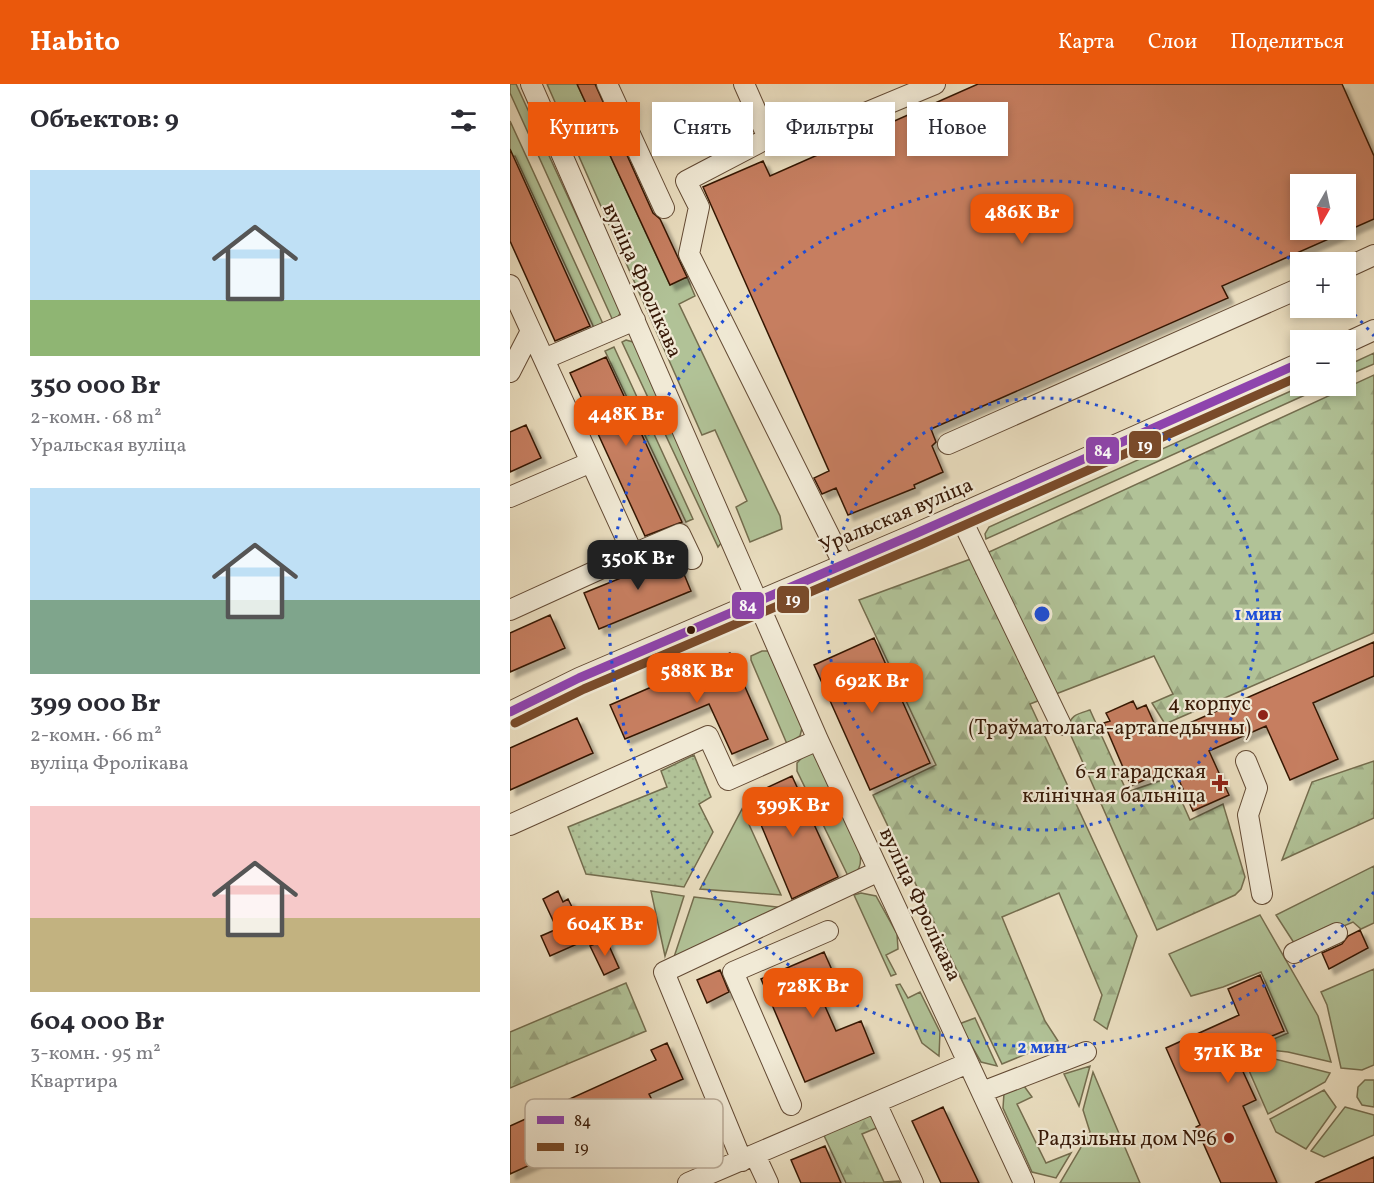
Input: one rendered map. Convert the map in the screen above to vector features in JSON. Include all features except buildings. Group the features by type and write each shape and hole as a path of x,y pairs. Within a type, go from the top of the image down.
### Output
{"street":[{"name":"вуліца Фролікава","path":"531,84 818,740 1024,1183"},
{"path":"607,84 664,208"},
{"path":"744,84 765,131"},
{"path":"892,102 935,84"},
{"path":"765,140 686,181 699,207 689,254 843,563"},
{"path":"1356,263 1374,255"},
{"path":"510,285 589,463 633,554"},
{"path":"948,444 1290,292"},
{"path":"543,359 635,320"},
{"path":"1356,338 1374,330"},
{"path":"510,372 531,331"},
{"name":"Уральская вуліца","path":"510,711 579,678 959,514 1290,367"},
{"path":"510,497 589,463"},
{"path":"959,514 1061,724"},
{"path":"510,610 680,534 692,559"},
{"path":"510,825 708,736 728,780 818,740"},
{"path":"1246,761 1257,788 1248,815 1262,894"},
{"path":"721,1099 664,972 879,871"},
{"path":"791,1105 733,972 828,931"},
{"path":"1294,953 1337,933"},
{"path":"734,939 746,967"},
{"path":"982,1092 1086,1052"},
{"path":"688,1183 968,1063"},
{"path":"723,1103 748,1158 768,1183"},
{"path":"876,1103 914,1183"}],"green space":[{"path":"510,84 516,84 528,110 528,133 510,93"},
{"path":"547,84 577,84 585,102 555,102"},
{"path":"510,121 604,326 595,330 515,156 510,157"},
{"path":"538,156 549,156 621,312 614,323"},
{"path":"579,156 610,156 670,285 687,277 695,296 679,304 780,516 782,529 750,542 736,507 747,501 715,430 702,435"},
{"path":"626,340 633,342 637,348 722,542 718,547 622,342"},
{"path":"614,347 693,519 686,522 605,351"},
{"path":"1374,353 1374,364 1356,372 1356,361"},
{"path":"1374,375 1374,633 1165,724 1152,703 1173,694 1154,656 1030,704 1137,936 1107,1029 1094,1020 1102,995 1059,893 1002,917 1045,1021 1058,1041 1002,1064 873,795 936,765 859,600 987,553 1328,396 1356,396 1356,383"},
{"path":"1290,391 1290,396 1303,396 986,539 985,534 989,527"},
{"path":"768,651 802,728 800,736 787,744 751,660 751,656"},
{"path":"1090,710 1127,792 1171,777 1190,820 1223,804 1245,877 1241,889 1235,895 1157,930 1068,729 1070,721 1075,716"},
{"path":"811,748 860,853 859,868 849,878 797,771 797,763"},
{"path":"694,755 711,797 699,804 713,832 684,887 586,874 568,827 667,787 661,771"},
{"path":"1374,761 1374,818 1282,860 1312,782"},
{"path":"742,809 781,895 700,889"},
{"path":"1374,866 1374,923 1361,929 1353,922 1296,946 1276,915"},
{"path":"651,891 684,896 665,956"},
{"path":"861,893 876,896 897,934 898,949 886,955 896,974 891,976 854,895"},
{"path":"694,897 785,908 672,963"},
{"path":"1260,915 1318,1016 1331,1062 1288,1052 1252,1048 1288,1033 1261,972 1223,987 1191,996 1169,954"},
{"path":"1374,969 1374,1065 1362,1070 1341,1068 1327,1005 1321,992"},
{"path":"626,983 646,1031 510,1088 510,1032"},
{"path":"900,984 908,998 920,992 940,1032 939,1056 922,1043 896,985"},
{"path":"975,1018 997,1066 981,1062 959,1024"},
{"path":"1240,1050 1330,1073 1325,1082 1268,1114"},
{"path":"1090,1066 1079,1106 1064,1074"},
{"path":"1093,1072 1140,1183 1060,1183 1090,1132 1083,1110"},
{"path":"1365,1080 1374,1080 1374,1107 1362,1105 1357,1097 1358,1087"},
{"path":"1017,1086 1024,1086 1032,1097 1017,1104 1046,1163 1071,1153 1056,1178 1032,1172 1003,1108 1004,1093"},
{"path":"1324,1090 1336,1107 1306,1149 1276,1132 1270,1119"},
{"path":"1345,1107 1374,1115 1374,1135 1324,1157 1311,1151"},
{"path":"873,1108 881,1126 862,1134 884,1182 899,1181 900,1183 846,1183 821,1129"}],"transit line":[{"name":"84","path":"510,712 579,678 917,533 1290,367"},
{"name":"19","path":"515,723 584,689 922,544 1290,380"}],"place":[{"name":"4 корпус (Траўматолага-артапедычны)","path":"1263,715"},
{"name":"6-я гарадская клінічная бальніца","path":"1220,783"},
{"name":"Радзільны дом №6","path":"1229,1138"}]}
